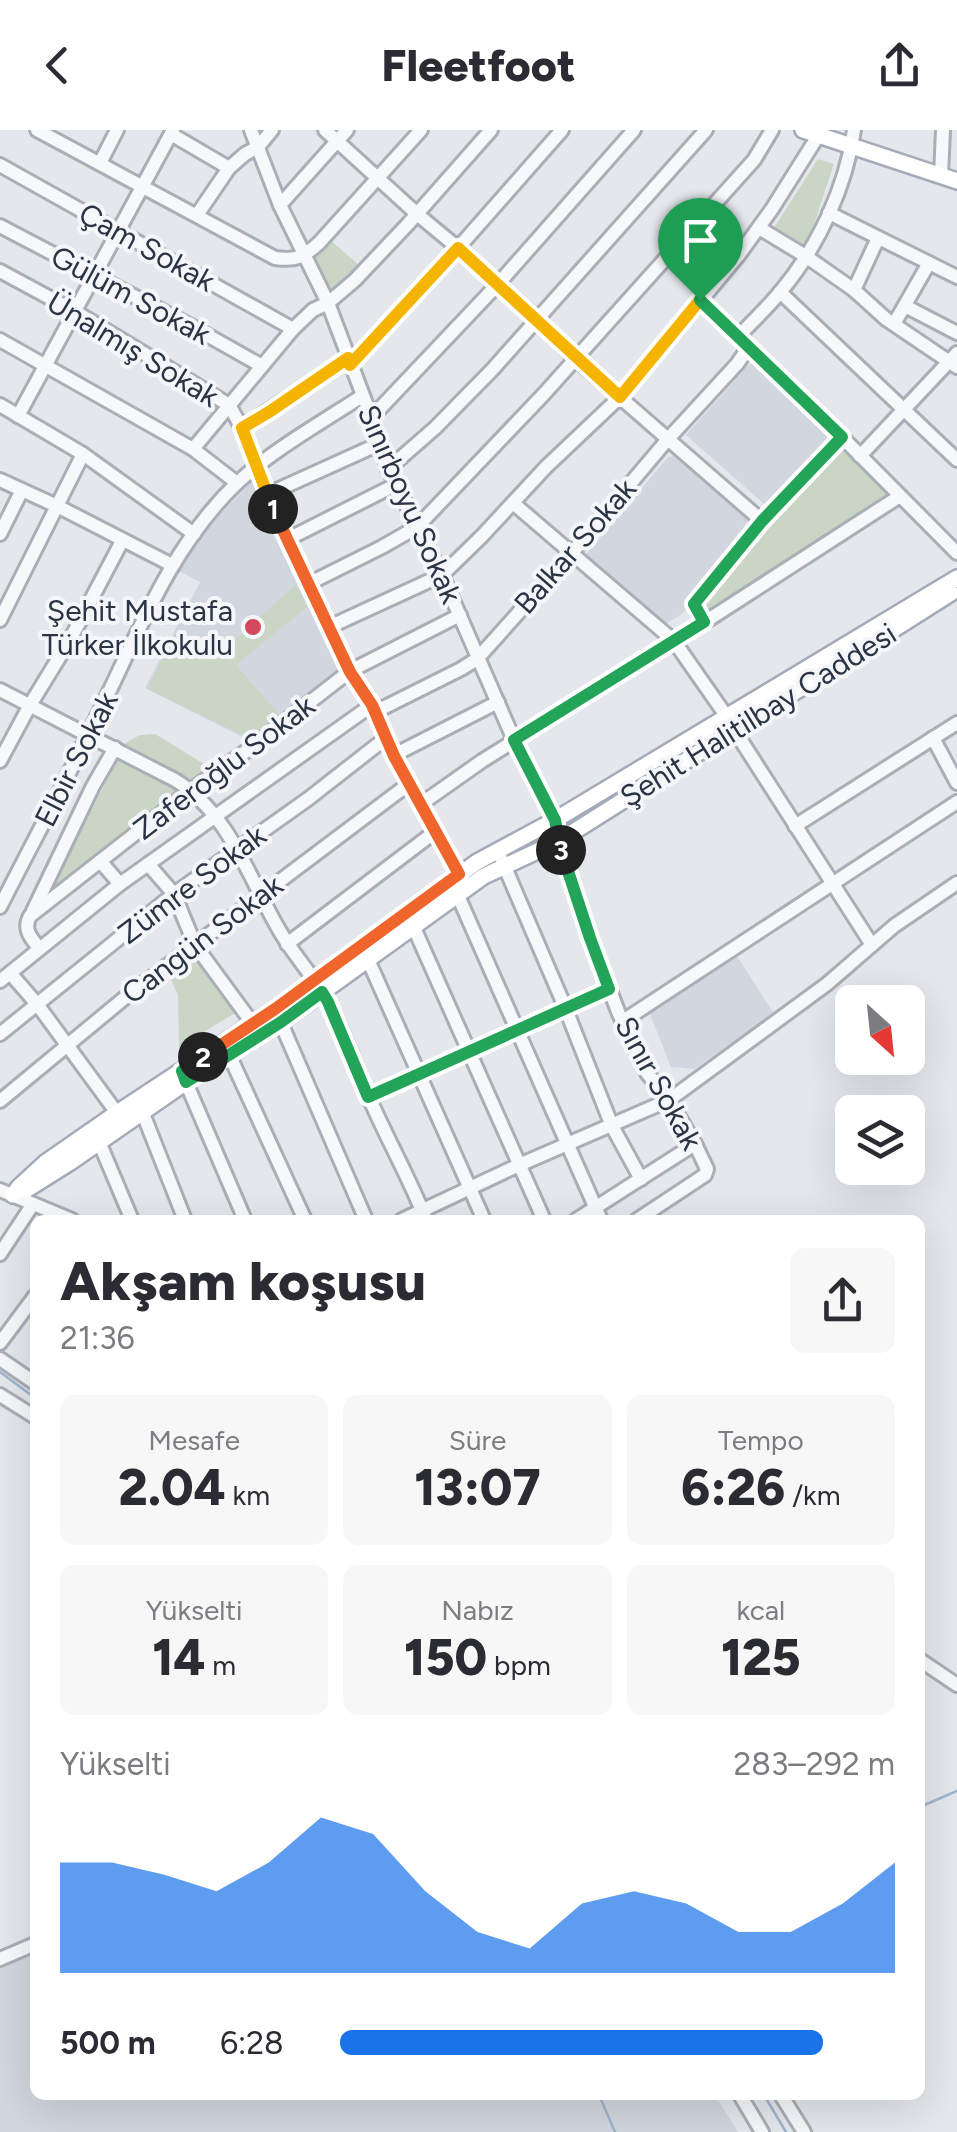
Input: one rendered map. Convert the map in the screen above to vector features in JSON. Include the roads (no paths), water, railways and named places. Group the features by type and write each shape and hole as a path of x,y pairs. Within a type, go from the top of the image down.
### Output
{"main road":[{"path":"811,133 853,138 949,178"},
{"name":"Şehit Halitilbay Caddesi","path":"501,859 559,841 957,578"},
{"name":"Şehit Halitilbay Caddesi","path":"501,859 555,820 731,724 957,588"},
{"path":"7,1193 45,1178 96,1136 278,1016 456,883 484,876 501,859"},
{"path":"227,1049 252,1024 278,1016"},
{"path":"96,1136 117,1113 140,1106"}],"street":[{"path":"38,130 57,134 100,163 275,258 292,261 304,257 338,224 421,130"},
{"path":"100,163 117,130"},
{"name":"Sınırboyu Sokak","path":"251,130 280,205 328,303 395,485 442,575 514,740 555,820"},
{"path":"197,215 229,168 258,147 272,130"},
{"path":"325,130 342,135 377,177 417,214 762,521"},
{"path":"193,449 293,330 312,310 328,303 355,280 491,130"},
{"path":"242,428 349,362 458,248 562,130"},
{"path":"371,418 498,284 634,130"},
{"path":"388,469 436,428 538,320 706,130"},
{"path":"308,584 417,527 576,359 754,160 772,130"},
{"path":"18,416 172,132 229,168"},
{"path":"948,132 949,178"},
{"path":"328,627 442,575 620,397 759,228 802,164 811,133"},
{"path":"280,205 342,135"},
{"path":"738,336 780,292 806,256 829,213 853,138"},
{"name":"Çam Sokak","path":"0,166 293,330"},
{"path":"829,213 957,277"},
{"name":"Gülüm Sokak","path":"0,226 262,366"},
{"path":"759,228 854,290 894,324 954,360 860,456"},
{"path":"854,290 878,238"},
{"path":"894,324 928,263"},
{"name":"Ünalmış Sokak","path":"0,271 228,405 242,428 266,495 328,627 436,831 516,1029 598,1214"},
{"path":"780,292 957,460"},
{"path":"700,300 957,552"},
{"path":"904,306 957,333"},
{"path":"0,340 193,449 237,484"},
{"name":"Balkar Sokak","path":"5,977 120,884 374,708 477,658 749,347"},
{"name":"Elbir Sokak","path":"0,908 172,565 237,484 362,396"},
{"path":"0,405 84,454 194,534"},
{"path":"704,622 694,604 762,521 842,437"},
{"path":"266,495 380,443"},
{"path":"0,620 84,454"},
{"path":"0,480 172,565"},
{"path":"288,539 395,485"},
{"path":"0,534 22,490"},
{"path":"422,804 482,760 900,496"},
{"path":"513,503 674,641 872,945"},
{"path":"0,761 122,540"},
{"name":"Zaferoğlu Sokak","path":"30,916 350,672 460,615"},
{"path":"0,690 192,790 215,816 238,848 287,944 328,1002 424,1215"},
{"path":"394,756 498,702"},
{"path":"795,826 957,723"},
{"name":"Zümre Sokak","path":"0,1034 174,894 386,738"},
{"path":"933,738 957,783"},
{"path":"38,948 26,924 115,748"},
{"name":"Cangün Sokak","path":"0,1101 259,894 410,784"},
{"path":"622,1021 957,802"},
{"name":"Sınır Sokak","path":"555,820 590,938 622,1021 647,1073 669,1100 707,1169 705,1175 645,1215"},
{"path":"287,944 436,831"},
{"path":"501,859 612,1126 641,1179"},
{"path":"100,861 120,884"},
{"path":"148,864 174,894 195,944 252,1024"},
{"path":"426,1215 519,1165 669,1100 827,984 894,926 957,883"},
{"path":"410,920 542,1215"},
{"path":"365,952 482,1215"},
{"path":"5,977 37,1004 117,1113"},
{"path":"368,1097 609,989"},
{"path":"278,1016 364,1215"},
{"path":"227,1049 304,1215"},
{"path":"184,1077 243,1215"},
{"path":"140,1106 183,1215"},
{"path":"96,1136 130,1215"},
{"path":"598,1214 641,1179 696,1144"},
{"path":"7,1193 60,1215"},
{"path":"0,1254 33,1204"},
{"path":"0,1343 30,1303"},
{"path":"0,1358 30,1379"},
{"path":"0,1395 30,1413"},
{"path":"925,1663 957,1684"},
{"path":"0,1959 30,1946"},
{"path":"743,2100 762,2132"},
{"path":"785,2100 804,2132"}],"waterway":[{"path":"0,1372 30,1394"},
{"path":"925,1805 957,1791"},
{"path":"601,2100 615,2132"},
{"path":"767,2100 786,2132"}],"place":[{"name":"Şehit Mustafa Türker İlkokulu","path":"253,627"}]}
